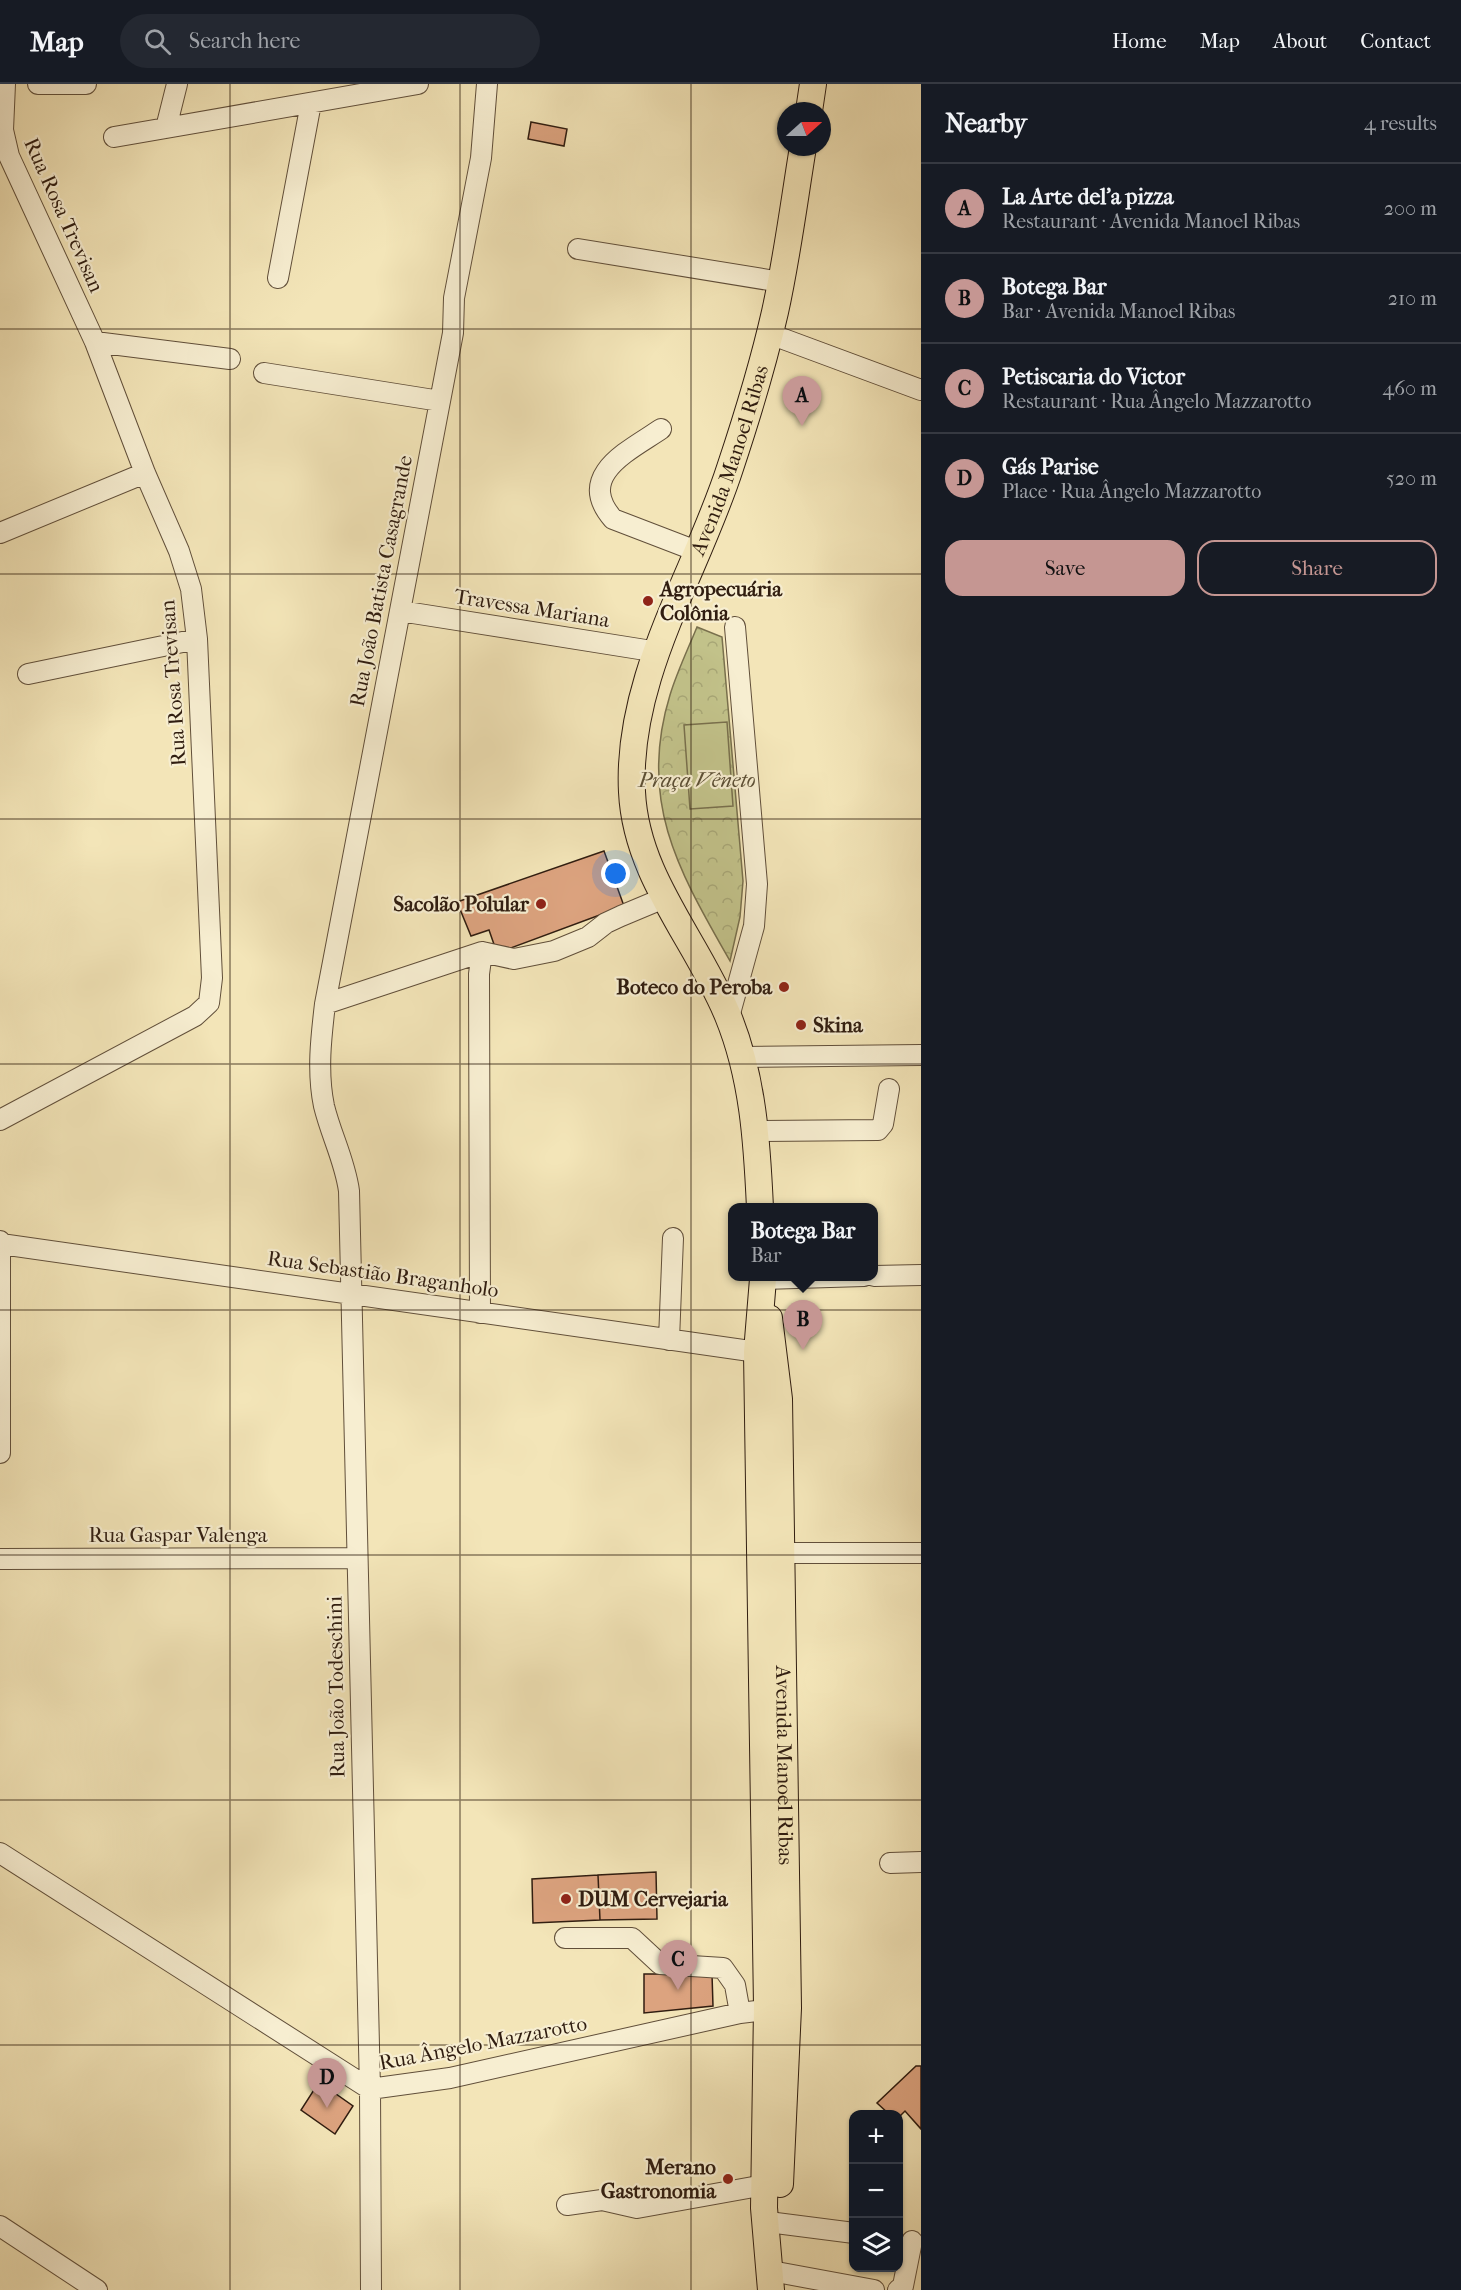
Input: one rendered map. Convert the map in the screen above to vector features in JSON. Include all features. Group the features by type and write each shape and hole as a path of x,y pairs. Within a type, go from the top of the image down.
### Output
{"main road":[{"path":"810,102 813,84"},
{"name":"Avenida Manoel Ribas","path":"760,1203 756,1131 742,1057 729,1017 711,978 664,898 641,844 632,794 636,723 658,651 731,468 770,334 802,156"},
{"name":"Avenida Manoel Ribas","path":"763,1281 757,1352 778,2008 784,2127 771,2271"},
{"name":"Avenida Manoel Ribas","path":"763,1281 778,1379 781,1553 778,2008 764,2185 771,2271"}],"street":[{"name":"Rua Rosa Trevisan","path":"0,1120 195,1016 208,1003 212,978 196,639 186,570 145,473 95,342 9,156 3,130 5,84"},
{"path":"38,84 86,84"},
{"path":"166,128 177,84"},
{"path":"114,138 418,84"},
{"name":"Rua João Batista Casagrande","path":"321,1087 325,1004 453,333 454,298 481,158 488,84"},
{"path":"278,278 311,102"},
{"path":"578,249 781,282"},
{"path":"770,334 921,390"},
{"path":"95,342 230,359"},
{"path":"264,373 440,401"},
{"path":"661,429 607,469 601,479 604,509 613,519 699,552"},
{"path":"0,533 145,473"},
{"name":"Travessa Mariana","path":"400,611 658,651"},
{"path":"729,1017 754,926 758,884 735,627"},
{"path":"28,674 196,639"},
{"path":"325,1004 482,952 514,959 554,951 588,937 606,923 664,898"},
{"path":"480,1313 479,974 482,952"},
{"path":"742,1057 921,1055"},
{"name":"Rua João Todeschini","path":"321,1087 329,1124 347,1178 370,2089 370,2290"},
{"path":"756,1131 878,1130 883,1124 889,1089"},
{"path":"669,1340 673,1238"},
{"path":"0,1453 1,1243"},
{"name":"Rua Sebastião Braganholo","path":"1,1243 757,1352"},
{"path":"878,1276 921,1275"},
{"path":"781,1553 921,1553"},
{"name":"Rua Gaspar Valenga","path":"0,1559 357,1558"},
{"name":"Rua Ângelo Mazzarotto","path":"0,1852 370,2089 450,2078 740,2013 778,2008"},
{"path":"890,1863 921,1862"},
{"path":"565,1938 632,1938 660,1964 723,1968 735,1985 740,2013"},
{"path":"567,2205 602,2200 637,2208 764,2185"},
{"path":"776,2223 849,2232"},
{"path":"0,2226 97,2290"},
{"path":"898,2290 903,2286 910,2241"},
{"path":"771,2271 866,2289"}],"green space":[{"name":"Praça Vêneto","path":"697,627 722,637 743,881 740,917 730,961 680,866 661,803 658,769 661,734 673,686"},
{"path":"727,722 733,806 690,809 684,725"}],"building":[{"path":"531,122 567,129 564,146 528,139"},
{"name":"Sacolão Polular","path":"604,851 624,906 497,953 489,930 471,936 457,902"},
{"path":"656,1872 657,1919 600,1920 598,1875"},
{"name":"DUM Cervejaria","path":"598,1875 600,1920 533,1923 532,1879"},
{"path":"644,1974 712,1974 713,2006 644,2013"},
{"path":"916,2066 921,2066 921,2129 905,2111 903,2113 903,2110 885,2110 877,2103"},
{"path":"319,2082 353,2106 335,2134 301,2110"}],"place":[{"name":"La Arte del'a pizza","path":"802,426"},
{"name":"Agropecuária Colônia","path":"648,601"},
{"name":"Sacolão Polular","path":"541,904"},
{"name":"Boteco do Peroba","path":"784,987"},
{"name":"Skina","path":"801,1025"},
{"name":"Botega Bar","path":"803,1350"},
{"name":"DUM Cervejaria","path":"566,1899"},
{"name":"Petiscaria do Victor","path":"678,1990"},
{"name":"Gás Parise","path":"327,2108"},
{"name":"Merano Gastronomia","path":"728,2179"}]}
